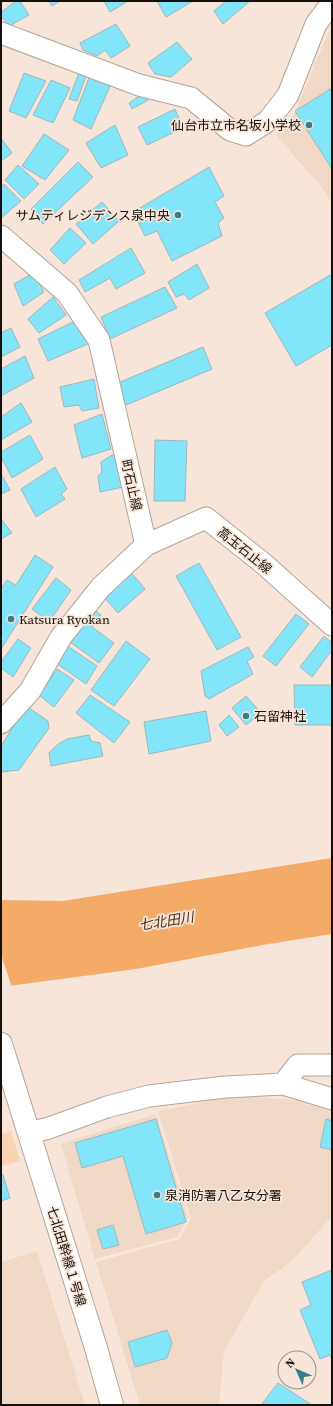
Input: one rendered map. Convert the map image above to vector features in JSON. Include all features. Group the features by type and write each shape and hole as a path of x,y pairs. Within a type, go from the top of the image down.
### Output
{"street":[{"path":"1,33 139,84 191,98 230,130 246,135 268,121 288,95 316,24 332,3"},
{"name":"町石止線","path":"1,236 67,293 98,340 146,545"},
{"name":"高玉石止線","path":"146,545 206,518 264,564 332,626"},
{"path":"1,723 30,691 61,637 101,587 146,545"},
{"name":"七北田幹線１号線","path":"1,1044 96,1348 112,1405"},
{"path":"283,1084 298,1065 332,1065"},
{"path":"29,1133 49,1128 107,1107 149,1096 225,1087 283,1084 332,1099"}],"shaded area":[{"name":"仙台市立市名坂小学校","path":"332,28 332,203 320,185 276,135 294,115 326,38"},
{"path":"235,1096 294,1100 332,1112 332,1216 292,1261 264,1281 224,1351 219,1405 140,1405 96,1262 180,1239 191,1218 158,1111"},
{"path":"156,1114 188,1218 177,1237 95,1259 61,1144"},
{"path":"11,1131 20,1161 1,1166 1,1134"},
{"path":"37,1251 85,1405 1,1405 1,1262"}],"water":[{"name":"七北田川","path":"332,858 332,934 268,944 136,969 1,987 1,900 63,901"}],"pier":[{"path":"1,954 12,988 1,989"}],"building":[{"path":"16,1 20,1 29,15 9,26 1,16 1,12"},
{"path":"48,1 60,1 52,6"},
{"path":"104,1 128,1 110,12"},
{"path":"157,1 193,1 166,17"},
{"path":"226,1 250,1 223,24 214,11"},
{"path":"116,24 130,46 111,58 105,50 97,56 83,50 80,43"},
{"path":"177,42 192,59 171,77 155,74 148,63"},
{"path":"80,70 87,73 77,101 69,99"},
{"path":"24,73 46,81 26,118 9,111"},
{"path":"90,75 112,82 91,129 73,120"},
{"path":"51,80 70,88 53,123 33,115"},
{"path":"332,88 332,169 295,111"},
{"path":"144,93 148,100 132,109 129,103"},
{"path":"175,109 183,128 147,145 138,127"},
{"path":"115,125 128,155 101,168 86,143"},
{"path":"44,134 69,150 45,180 22,166"},
{"path":"1,138 12,153 1,161"},
{"path":"78,162 93,177 43,224 31,209"},
{"path":"18,165 39,184 24,199 5,180"},
{"name":"サムティレジデンス泉中央","path":"209,167 224,196 215,202 224,218 218,223 222,236 172,261 157,231 145,236 133,212"},
{"path":"4,184 21,201 1,218 1,188"},
{"path":"102,202 119,221 93,244 76,224"},
{"path":"70,228 86,243 64,264 50,250"},
{"path":"131,248 145,273 116,289 110,278 85,292 79,280"},
{"path":"197,264 209,288 189,300 184,294 176,297 168,282"},
{"path":"33,273 44,292 23,306 14,284"},
{"path":"332,274 332,345 296,366 265,313"},
{"path":"165,287 177,308 110,339 101,317"},
{"path":"53,297 66,315 39,333 28,319"},
{"path":"77,320 90,343 48,361 38,339"},
{"path":"11,328 20,347 1,357 1,333"},
{"path":"203,347 212,369 126,405 118,383"},
{"path":"25,356 34,378 1,396 1,369"},
{"path":"94,379 99,408 82,411 79,405 64,407 60,387"},
{"path":"21,403 32,422 1,440 1,417"},
{"path":"102,414 111,449 82,458 74,425"},
{"path":"30,435 43,459 12,478 1,457 1,452"},
{"path":"155,440 187,441 185,501 154,501"},
{"path":"114,454 123,487 100,492 98,476 102,472 101,462"},
{"path":"55,467 67,489 61,494 65,499 36,517 21,489"},
{"path":"1,474 10,490 1,494"},
{"path":"1,519 12,533 1,539"},
{"name":"Katsura Ryokan","path":"35,555 53,567 1,649 1,589 7,580 16,585"},
{"path":"199,563 241,637 217,650 176,576"},
{"path":"129,570 145,589 118,613 102,595"},
{"path":"56,578 71,590 49,622 32,609"},
{"path":"90,607 101,615 92,627 114,643 99,663 66,639"},
{"path":"296,614 309,624 276,666 263,656"},
{"path":"324,636 332,643 332,650 312,677 300,667"},
{"path":"18,639 31,648 13,677 1,668 1,662"},
{"path":"126,641 150,659 114,706 91,690"},
{"path":"66,645 97,666 86,684 53,661"},
{"path":"248,647 254,657 247,661 253,674 209,699 205,696 201,671"},
{"path":"57,669 74,680 54,707 39,695"},
{"path":"294,685 332,685 332,725 295,725"},
{"path":"90,695 130,722 114,743 76,713"},
{"path":"246,696 261,713 246,725 232,708"},
{"path":"26,706 48,721 49,728 19,770 1,772 1,746"},
{"path":"206,711 211,741 149,754 144,722"},
{"path":"229,715 239,727 227,736 219,725"},
{"path":"89,735 91,741 100,743 103,756 51,766 49,753 57,745 67,739"},
{"name":"泉消防署八乙女分署","path":"156,1119 186,1222 146,1234 123,1156 82,1168 75,1143"},
{"path":"326,1119 332,1121 332,1150 320,1147"},
{"path":"1,1175 3,1175 10,1198 1,1201"},
{"path":"113,1225 119,1245 103,1249 97,1230"},
{"path":"332,1270 332,1361 330,1355 320,1359 300,1310 311,1305 302,1282"},
{"path":"167,1330 172,1343 167,1358 135,1367 128,1342"},
{"path":"277,1384 277,1390 289,1390 312,1405 261,1405"}],"place":[{"name":"仙台市立市名坂小学校","path":"309,125"},
{"name":"サムティレジデンス泉中央","path":"178,215"},
{"name":"Katsura Ryokan","path":"11,619"},
{"name":"石留神社","path":"246,716"},
{"name":"泉消防署八乙女分署","path":"157,1195"}]}
